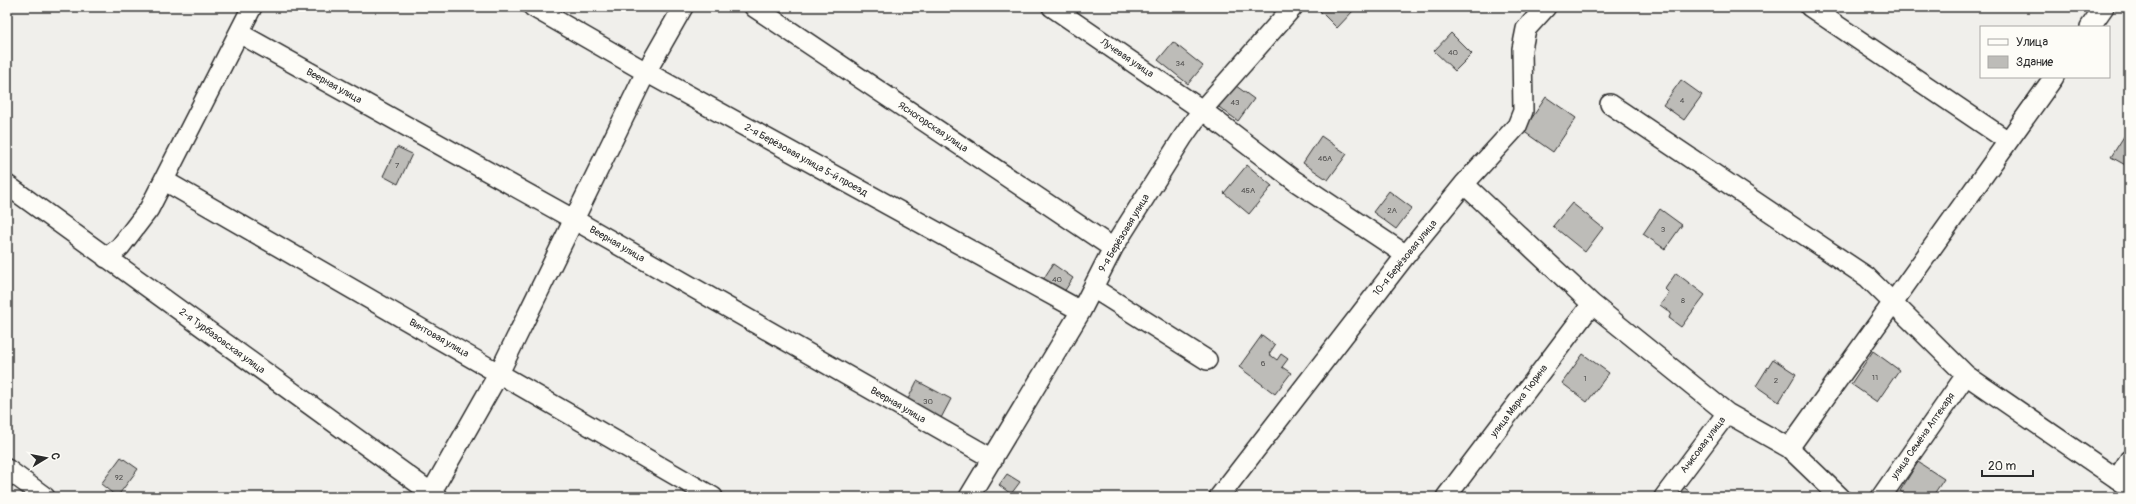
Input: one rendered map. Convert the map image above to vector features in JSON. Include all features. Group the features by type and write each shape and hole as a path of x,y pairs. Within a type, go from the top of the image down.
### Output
{"street":[{"path":"106,258 120,247 134,230 165,181 252,7"},
{"name":"2-я Берёзовая улица 5-й проезд","path":"533,7 646,72 1081,311"},
{"path":"434,495 499,373 646,72 683,7"},
{"name":"Ясногорская улица","path":"754,7 1113,248"},
{"name":"Лучевая улица","path":"1052,7 1202,110 1295,181 1406,255"},
{"name":"9-я Берёзовая улица","path":"969,497 1081,311 1113,248 1202,110 1293,7"},
{"name":"10-я Берёзовая улица","path":"1220,497 1406,255 1464,184 1517,126 1524,111 1522,49 1526,29 1546,7"},
{"path":"1810,7 2008,141"},
{"path":"2091,26 2104,7"},
{"name":"Веерная улица","path":"239,33 573,219 993,459"},
{"path":"1789,448 2053,78"},
{"path":"1610,104 1867,277 1966,376 2123,483 2129,460"},
{"name":"Винтовая улица","path":"165,181 713,497"},
{"path":"1464,184 1592,304 1727,413 1789,448 1840,497"},
{"name":"2-я Турбазовская улица","path":"7,186 434,495"},
{"path":"1093,288 1207,360"},
{"name":"улица Марка Тюрина","path":"1446,497 1592,304"},
{"name":"улица Семёна Аптекаря","path":"1881,497 1966,376"},
{"name":"Анисовая улица","path":"1664,497 1727,413"},
{"path":"7,469 45,497"}],"building":[{"path":"1316,7 1349,7 1353,11 1337,28"},
{"path":"1451,33 1472,54 1455,71 1434,51"},
{"path":"1173,42 1203,66 1188,84 1158,60"},
{"path":"1681,80 1702,95 1684,120 1663,105"},
{"path":"1232,83 1254,99 1238,121 1216,105"},
{"path":"1546,97 1576,118 1553,152 1523,131"},
{"path":"2128,130 2129,131 2129,167 2111,157"},
{"path":"1321,136 1347,154 1328,180 1303,163"},
{"path":"397,147 412,154 398,184 383,176"},
{"path":"1247,165 1272,186 1249,214 1224,193"},
{"path":"1389,191 1412,208 1396,229 1373,212"},
{"path":"1572,203 1603,228 1585,252 1553,226"},
{"path":"1660,209 1682,225 1665,249 1643,234"},
{"path":"1053,264 1073,278 1062,295 1042,281"},
{"path":"1676,273 1705,295 1681,327 1669,318 1671,313 1660,305 1669,293 1665,289"},
{"path":"1262,335 1275,345 1269,354 1277,360 1281,354 1288,359 1282,367 1291,373 1275,394 1239,367"},
{"path":"1873,351 1899,370 1877,402 1851,384"},
{"path":"1583,354 1609,373 1587,402 1562,383"},
{"path":"1773,359 1796,374 1779,402 1756,386"},
{"path":"917,381 951,399 940,420 906,403"},
{"path":"121,457 138,469 117,497 101,484"},
{"path":"1918,462 1944,479 1932,497 1909,497 1900,491"},
{"path":"1007,474 1020,482 1011,494 999,485"},
{"path":"1682,486 1697,497 1674,497"}]}
